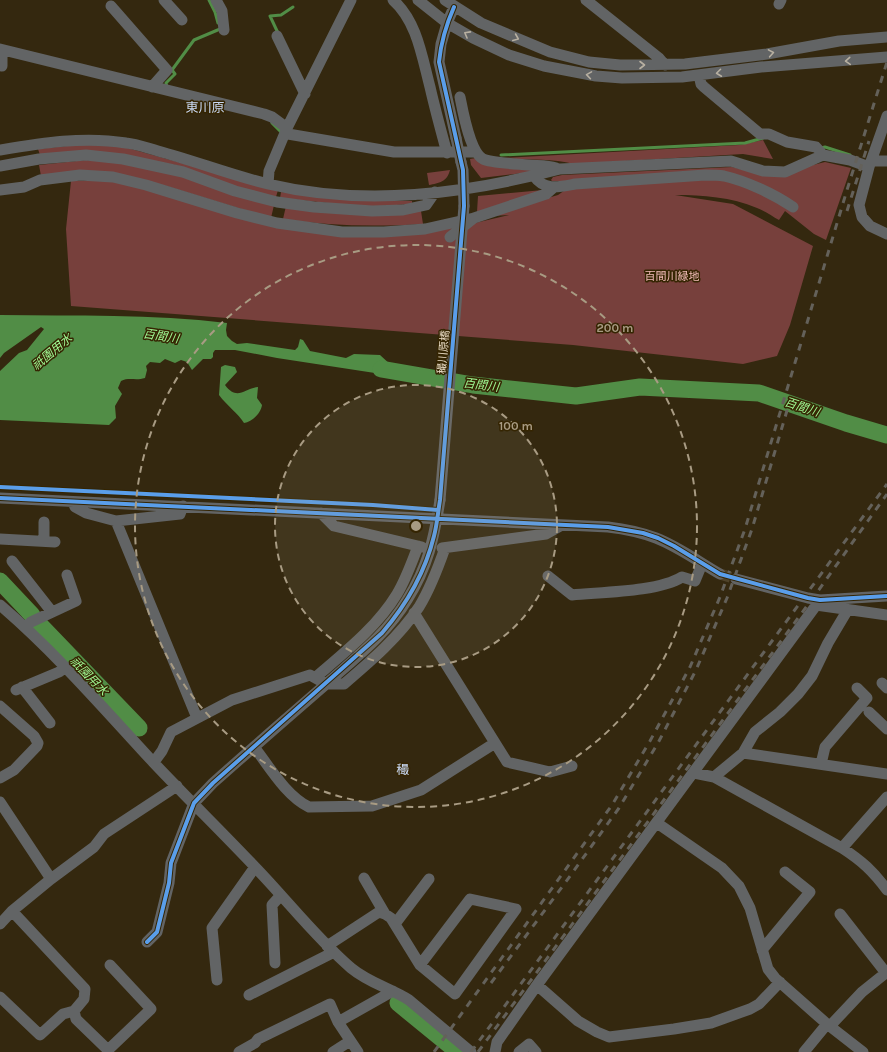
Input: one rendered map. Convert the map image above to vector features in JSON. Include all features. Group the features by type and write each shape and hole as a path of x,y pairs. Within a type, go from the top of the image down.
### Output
{"street":[{"path":"164,0 182,20"},
{"path":"216,0 222,11 224,30"},
{"path":"268,184 269,170 285,133 351,0"},
{"path":"393,0 402,7 415,34 447,153"},
{"path":"418,0 447,23 473,38 509,55 544,66 587,75 622,78 682,77 761,68 887,57"},
{"path":"586,0 659,58 664,65"},
{"path":"449,3 481,23 550,52 589,62 620,65 664,65 767,54 839,41 887,37"},
{"name":"穝川原橋","path":"194,803 213,784 382,633 400,611 416,584 434,535 440,500 464,206 461,162 439,62 441,44 447,23 449,3"},
{"path":"111,6 167,70 152,87"},
{"path":"277,36 305,94"},
{"path":"2,66 1,49 264,114 272,117 285,133 288,134 394,152 475,152"},
{"path":"699,75 701,84 704,87 760,134 769,134 787,142 850,160 870,164 887,161"},
{"path":"460,97 463,116 475,152 483,160 550,166 560,169"},
{"path":"887,116 870,164 859,205 862,217 870,226 887,234"},
{"path":"0,150 34,144 85,139 127,143 180,157 268,184 316,192 347,195 405,196 464,190 534,176 560,169 731,161 763,171 785,172 819,151"},
{"path":"0,173 6,171 4,165 39,159 86,155 123,159 183,172 234,191 277,202 314,207 372,211 403,210 426,205 436,192"},
{"path":"0,190 24,186 40,180 80,174 113,177 146,185 237,213 277,223 342,232 384,232 425,229 474,218 546,194 554,187"},
{"path":"534,176 542,185 554,187 575,184 697,176 723,176 740,181 781,199 793,207"},
{"path":"450,237 474,218"},
{"path":"0,498 608,527 642,533 674,546 720,574"},
{"path":"72,502 75,507 86,513 116,521 180,514 183,506"},
{"path":"316,677 375,624 388,608 398,593 420,546 334,526 321,513"},
{"path":"116,521 197,718"},
{"path":"0,539 50,542 44,522"},
{"path":"154,762 162,751 171,732 232,700 310,675 326,684 344,684 384,648 414,613 428,591 444,548 546,534 564,524"},
{"path":"12,561 52,612"},
{"path":"548,576 572,595 650,587 674,582 682,577 694,582 702,564"},
{"path":"26,627 31,622 76,601 67,575"},
{"path":"736,579 808,598 818,603 847,611 887,615"},
{"path":"496,1052 497,1042 537,986 818,603 887,596"},
{"path":"0,605 26,627 66,667 154,762 255,867 330,949 352,969 372,982 409,1000 471,1052"},
{"path":"714,777 743,753 755,732 780,712 798,694 812,676 828,643 847,611"},
{"path":"414,613 507,762 550,772 572,766"},
{"path":"50,723 19,689 59,672 66,667"},
{"path":"821,764 825,747 867,698 857,688"},
{"path":"0,706 34,736 38,743 37,746 14,770 0,778"},
{"path":"869,712 887,729"},
{"path":"254,747 292,795 301,803 309,806 372,806 421,790 495,742"},
{"path":"743,753 887,774"},
{"path":"694,772 714,777 842,848 862,861 887,890"},
{"path":"0,924 12,911 51,878 94,847 104,834 177,786"},
{"path":"842,848 887,797"},
{"path":"0,802 51,878"},
{"path":"147,942 157,932 170,883 171,863 194,803"},
{"path":"657,823 722,868 739,886 750,908 768,969 780,982 829,1025 863,1052"},
{"path":"217,980 212,928 255,867"},
{"path":"762,950 810,892 785,872"},
{"path":"364,878 385,914"},
{"path":"395,924 429,879"},
{"path":"275,963 272,905 281,895"},
{"path":"249,995 330,949 379,912 391,918 420,965 455,994 516,909 470,899 420,965"},
{"path":"0,998 40,1034 63,1014 74,1011 84,999 85,989 12,911"},
{"path":"804,1052 862,992 887,972 840,914"},
{"path":"74,1011 76,1019 108,1051 151,1010 110,965"},
{"path":"537,986 578,1021 609,1037 711,1024 759,1004 780,982"},
{"path":"338,1022 393,991"},
{"path":"239,1052 255,1043 258,1039 330,1004 338,1022 358,1052"},
{"path":"333,1052 350,1040"},
{"path":"519,1052 529,1044 536,1052"}],"green space":[{"path":"763,140 773,159 743,154 574,164 547,160 502,158 739,145"},
{"path":"86,144 124,147 278,190 276,197 249,192 176,165 40,155 38,149"},
{"path":"476,158 537,170 481,178 471,165 470,159"},
{"path":"86,160 119,162 171,173 274,205 271,218 166,186 41,176 39,165"},
{"name":"百間川緑地","path":"825,162 851,168 826,240 814,234 785,211 779,220 760,209 737,201 696,195 675,195 733,204 813,246 790,325 777,356 743,364 573,345 71,306 66,229 71,181 109,180 303,231 475,223 509,215 492,216 492,214 558,195 568,188 741,176 570,181 551,180 553,177 562,175 732,167 769,176"},
{"path":"450,170 445,179 439,183 429,185 427,173"},
{"path":"543,190 477,212 478,196"},
{"path":"281,192 365,200 412,201 412,204 366,207 280,198"},
{"path":"286,206 421,211 423,224 353,225 283,219"}],"water":[{"path":"0,315 171,318 227,323 227,336 237,344 247,343 295,350 298,347 300,339 303,340 310,351 346,358 354,354 380,355 392,366 406,370 401,377 235,350 215,350 211,359 203,359 192,370 187,362 181,360 175,363 165,359 160,363 150,362 146,366 147,370 145,378 127,379 121,381 118,388 122,394 115,406 116,418 109,425 0,420 0,371 19,353 27,350 44,329 41,327 4,353 0,358"},
{"path":"225,365 235,367 237,372 225,385 229,390 241,393 258,387 257,398 262,405 256,417 250,421 244,423 219,395 221,367"}],"waterway":[{"path":"209,0 215,12 218,23"},
{"path":"278,33 270,16 281,15 293,7"},
{"path":"167,87 166,83 175,74 172,70 194,40 220,29"},
{"path":"272,123 283,134"},
{"path":"501,155 745,143 763,138"},
{"path":"821,148 825,147 850,155"},
{"name":"百間川","path":"381,369 473,385 576,396 640,387 759,393 846,423 887,435"},
{"name":"祇園用水","path":"0,581 32,615"},
{"name":"祇園用水","path":"39,624 139,728"},
{"name":"祇園用水","path":"398,1003 458,1052"}],"tunnel":[{"path":"720,574 736,579"}],"railway":[{"path":"434,1052 612,805 650,741 690,667 720,597 745,529 887,62"},
{"path":"847,211 869,141"},
{"path":"491,983 619,808 658,743 696,670 727,598 752,529 791,397"},
{"path":"471,1052 887,484"},
{"path":"478,1052 818,591 887,494"}],"cycle path":[{"path":"147,942 157,932 169,883 171,863 194,803 213,783 382,633 414,588 426,563 436,527 440,500 464,206 463,170 439,62 444,34 454,7"},
{"path":"0,487 373,505 438,510"},
{"path":"0,498 608,527 643,533 658,538 720,574 808,598 820,600 887,596"}],"district":[{"name":"東川原","path":"205,107"},
{"name":"穝","path":"403,769"}]}
